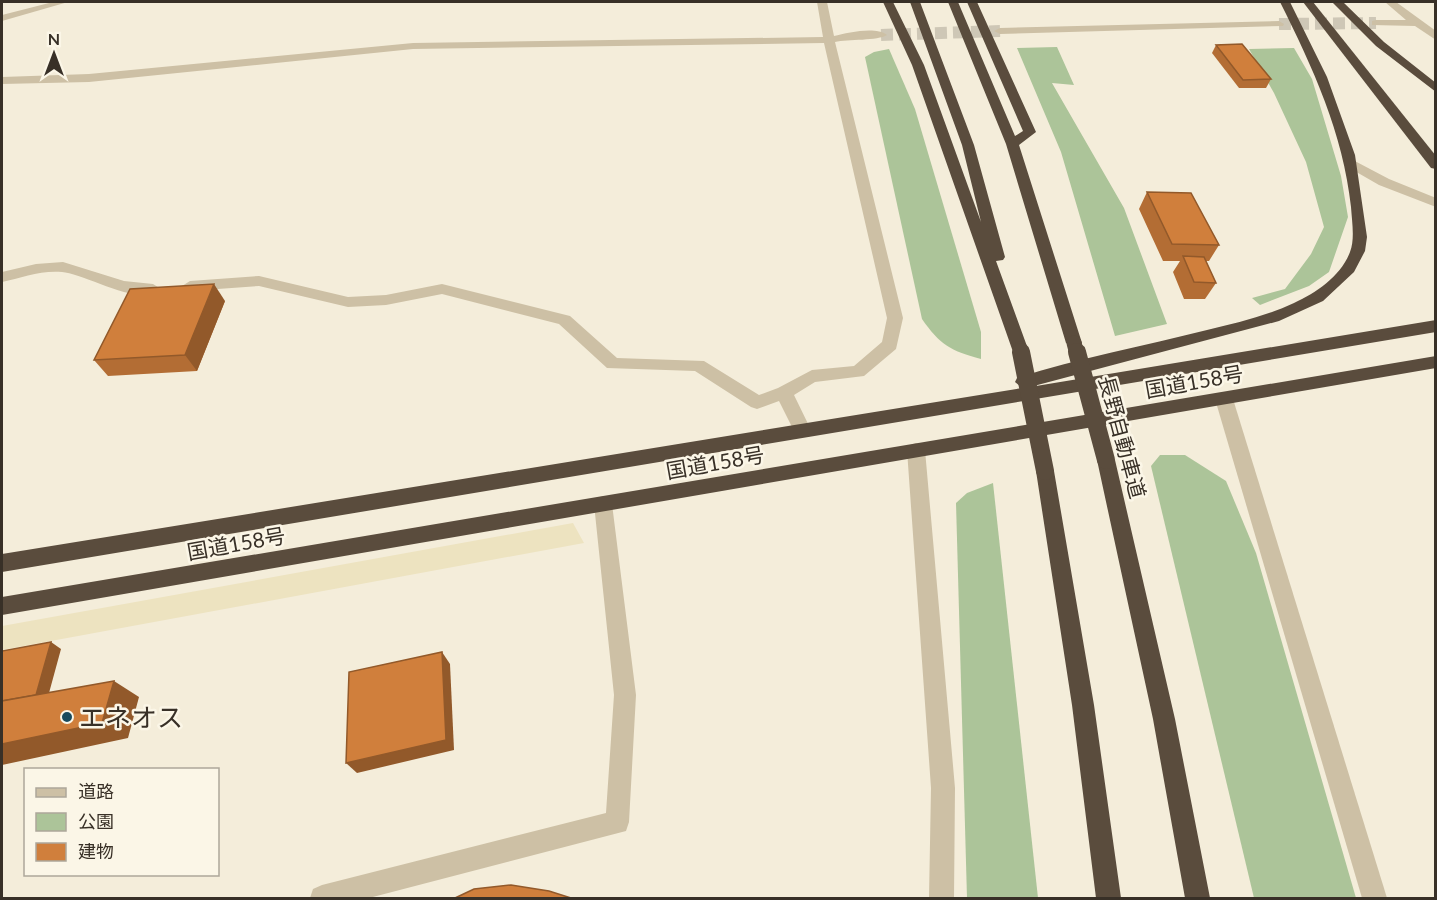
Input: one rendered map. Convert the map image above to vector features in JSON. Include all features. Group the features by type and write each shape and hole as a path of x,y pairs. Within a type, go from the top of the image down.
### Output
{"highway":[{"path":"888,2 926,85 1020,349"},
{"path":"915,2 968,145 987,209 1020,349 1045,471 1083,705 1109,898"},
{"name":"長野自動車道","path":"952,2 1012,144 1034,208 1107,460 1164,719 1198,898"},
{"path":"972,2 1030,132 1012,144"},
{"path":"894,415 1254,324 1301,307 1328,290 1347,271 1358,250 1357,196 1351,163 1329,92 1285,2"},
{"path":"1308,2 1436,165"},
{"path":"1337,2 1380,44 1436,89"},
{"path":"1380,44 1436,81"},
{"name":"国道158号","path":"2,562 803,432 1436,326"},
{"name":"国道158号","path":"2,606 1436,362"}],"street":[{"path":"2,18 63,2"},
{"path":"2,277 35,269 70,267 132,291 260,281 348,303 386,300 442,290 564,320 613,364 698,365 757,402 784,393 812,376 858,372 890,345 895,318 828,40 822,2"},
{"path":"1390,2 1436,37"},
{"path":"1376,23 1417,23"},
{"path":"1000,31 1279,24"},
{"path":"2,81 89,78 413,46 828,40 881,35"},
{"path":"1351,163 1384,182 1436,203"},
{"path":"784,393 803,432"},
{"path":"1224,399 1375,898"},
{"path":"916,450 943,788 942,898"},
{"path":"322,898 617,822 625,695 603,504"}],"green space":[{"path":"1057,47 1074,85 1052,83 1124,208 1167,324 1115,336 1061,152 1017,48"},
{"path":"1294,48 1312,79 1341,176 1348,217 1329,272 1309,286 1260,305 1252,298 1285,289 1311,254 1324,227 1306,162 1274,93 1249,49"},
{"path":"889,49 915,109 981,332 981,359 947,346 922,319 865,57 874,52"},
{"path":"1160,455 1185,455 1226,481 1256,553 1356,898 1254,898 1151,466"},
{"path":"993,483 1038,898 967,898 956,503 967,493"}],"shaded area":[{"path":"573,523 584,543 2,650 2,626"}],"building":[{"path":"1242,44 1271,79 1243,80 1216,45"},
{"path":"1147,192 1191,193 1219,245 1172,244"},
{"path":"1183,256 1204,257 1216,283 1194,282"},
{"path":"214,284 185,355 94,360 130,289"},
{"path":"51,642 36,695 2,701 2,651"},
{"path":"442,652 446,740 346,763 349,672"},
{"path":"114,681 102,723 2,744 2,701"},
{"path":"511,885 549,891 571,898 455,898 474,889"}],"tunnel":[{"path":"1279,24 1376,23"},
{"path":"881,35 1000,31"}],"place":[{"name":"エネオス","path":"67,717"}]}
